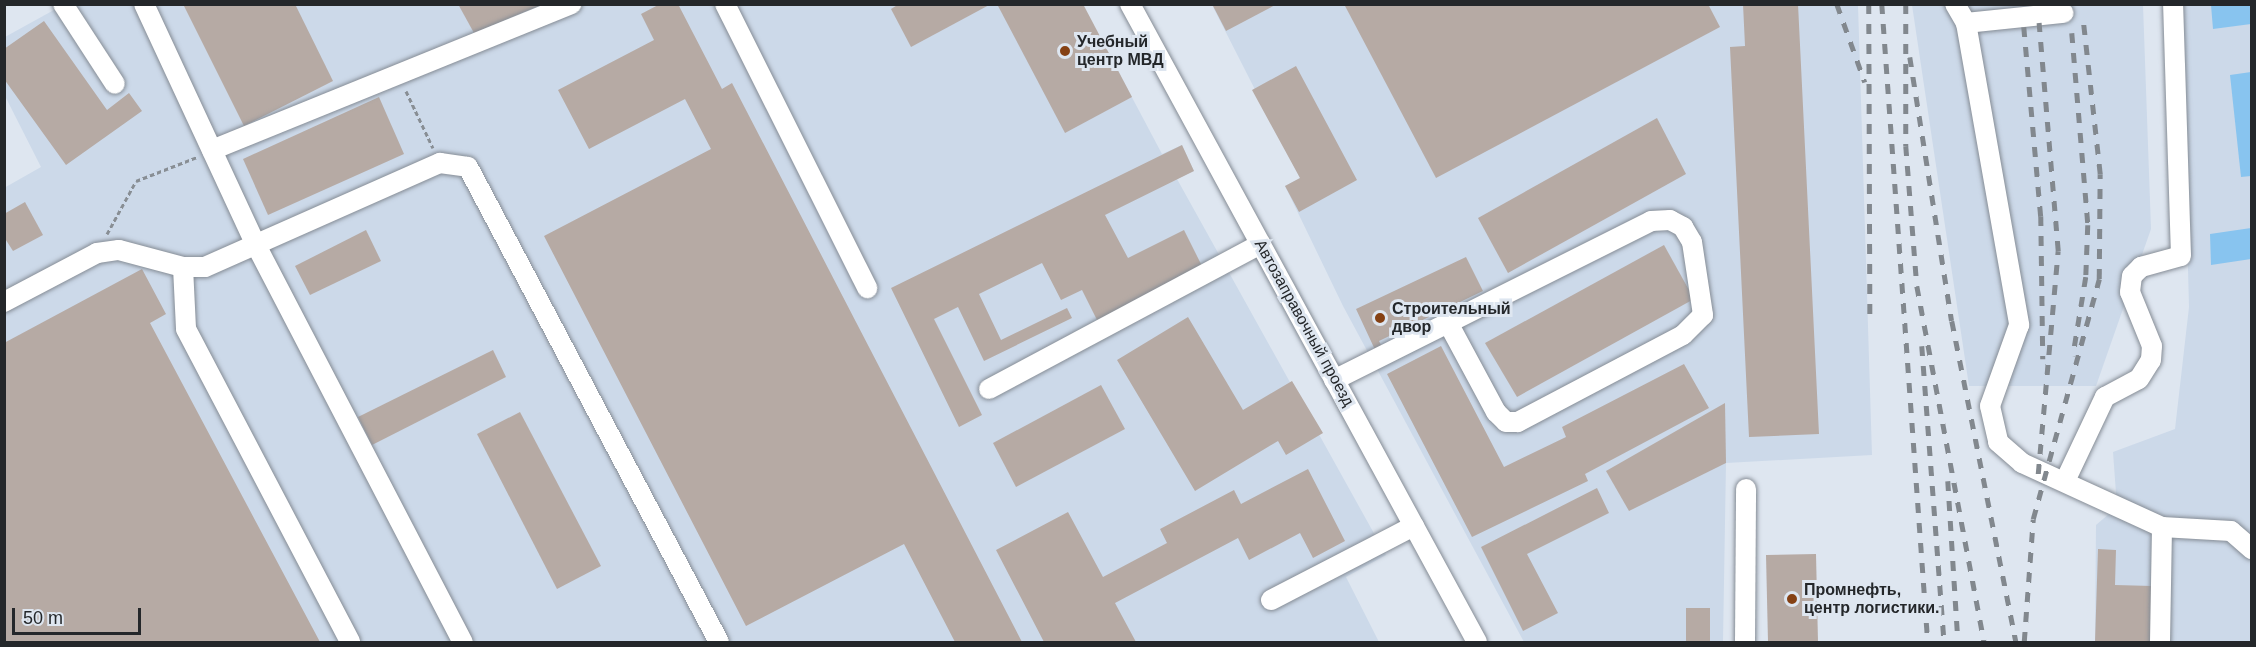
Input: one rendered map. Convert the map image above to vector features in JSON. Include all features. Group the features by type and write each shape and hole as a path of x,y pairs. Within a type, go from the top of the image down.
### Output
{"street":[{"path":"63,4 115,84"},
{"path":"144,4 256,245 463,642"},
{"path":"212,150 572,4"},
{"path":"725,4 867,288"},
{"name":"Автозаправочный проезд","path":"1130,4 1477,642"},
{"path":"1956,4 1965,23 2019,325 2016,346 1993,394 1993,429 2015,459 2066,479 2162,528 2232,531 2251,544"},
{"path":"2066,479 2105,397 2139,379 2151,360 2152,346 2130,292 2132,276 2141,267 2181,256 2173,4"},
{"path":"1965,23 2063,13"},
{"path":"4,302 97,253 119,250 183,267 206,267 440,163 455,162 477,177 719,642"},
{"path":"1334,380 1651,221 1670,220 1683,227 1692,242 1703,315 1683,335 1518,422 1506,422 1496,412 1448,323"},
{"path":"988,389 1261,244"},
{"path":"183,267 186,329 350,642"},
{"path":"1746,489 1746,642"},
{"path":"1271,600 1414,526"},
{"path":"2160,642 2162,528"}],"path":[{"path":"398,75 440,163"},
{"path":"97,253 136,181 212,150"}],"shaded area":[{"path":"63,5 1083,5 1162,154 1182,145 1194,171 1177,179 1386,555 1346,577 1379,642 5,642 4,188 41,167 5,96 5,37"},
{"path":"1212,5 1858,5 1872,455 1726,463 1723,642 1524,642 1343,306 1285,186 1300,178"},
{"path":"1912,5 2143,5 2151,229 2096,386 1969,386"},
{"path":"2181,5 2251,5 2251,642 2095,642 2096,525 2117,507 2113,452 2175,429 2189,307"}],"water":[{"path":"2211,5 2251,5 2251,24 2213,29"},
{"path":"2251,72 2251,176 2241,177 2230,75"},
{"path":"2251,228 2251,259 2211,265 2210,234"}],"building":[{"path":"183,4 295,4 333,81 244,126"},
{"path":"458,4 541,4 541,5 474,33"},
{"path":"660,4 678,4 722,89 732,83 1022,642 955,642 904,544 746,626 544,236 711,149 685,99 589,149 558,90 654,40 641,14"},
{"path":"899,4 991,4 911,47 891,9"},
{"name":"Учебный центр МВД","path":"997,4 1083,4 1132,97 1065,133"},
{"path":"1212,4 1277,4 1226,31"},
{"path":"1344,4 1708,4 1720,27 1436,178"},
{"path":"1743,4 1798,4 1819,434 1749,437 1730,47 1745,46"},
{"path":"44,21 107,110 129,93 142,111 66,165 4,79 4,49"},
{"path":"1296,66 1357,180 1299,212 1285,186 1300,178 1252,90"},
{"path":"379,97 404,154 268,215 243,159"},
{"path":"1657,118 1686,174 1508,273 1478,218"},
{"path":"1182,145 1194,171 1105,215 1128,258 1184,230 1203,268 1097,320 1082,290 1061,300 1042,263 979,294 1001,340 1067,308 1072,318 984,361 958,307 934,319 982,415 959,427 891,288"},
{"path":"25,202 43,235 13,251 4,237 4,214"},
{"path":"366,230 381,261 310,295 295,266"},
{"path":"1664,245 1694,299 1517,397 1485,343"},
{"path":"1466,257 1483,291 1379,341 1384,351 1377,354 1356,309"},
{"path":"142,269 166,314 150,323 320,642 4,642 4,343"},
{"path":"1188,317 1243,410 1292,381 1323,433 1286,455 1278,441 1195,491 1117,360"},
{"path":"1441,346 1504,467 1566,437 1562,427 1684,364 1709,408 1585,474 1588,481 1472,537 1387,374"},
{"path":"493,350 506,377 372,445 358,417"},
{"path":"1101,385 1125,429 1016,487 993,443"},
{"path":"1725,403 1726,463 1629,511 1606,471"},
{"path":"520,412 601,566 557,589 477,434"},
{"path":"1308,469 1345,541 1313,558 1300,533 1249,560 1238,538 1115,603 1136,642 1044,642 996,550 1068,512 1103,577 1167,543 1160,529 1234,490 1241,504"},
{"path":"1597,488 1609,513 1527,554 1558,613 1523,631 1481,547"},
{"path":"2098,549 2116,550 2115,585 2152,586 2152,642 2095,642"},
{"name":"Промнефть, центр логистики.","path":"1816,554 1818,642 1768,642 1766,555"},
{"path":"1686,608 1710,608 1710,642 1686,642"}],"railway":[{"path":"1837,4 1865,82"},
{"path":"1869,4 1870,322"},
{"path":"1882,4 1928,642"},
{"path":"1906,4 1906,146 1917,286 1984,642"},
{"path":"2024,642 2033,519 2099,279 2100,174 2083,20"},
{"path":"2038,474 2058,251 2039,23"},
{"path":"2024,27 2041,216 2043,359"},
{"path":"2072,33 2088,225 2086,277 2073,356"},
{"path":"1910,57 1952,321 2016,642"},
{"path":"1922,346 1944,642"},
{"path":"1948,481 1958,642"}],"place":[{"name":"Учебный центр МВД","path":"1065,51"},
{"name":"Строительный двор","path":"1380,318"},
{"name":"Промнефть, центр логистики.","path":"1792,599"}]}
